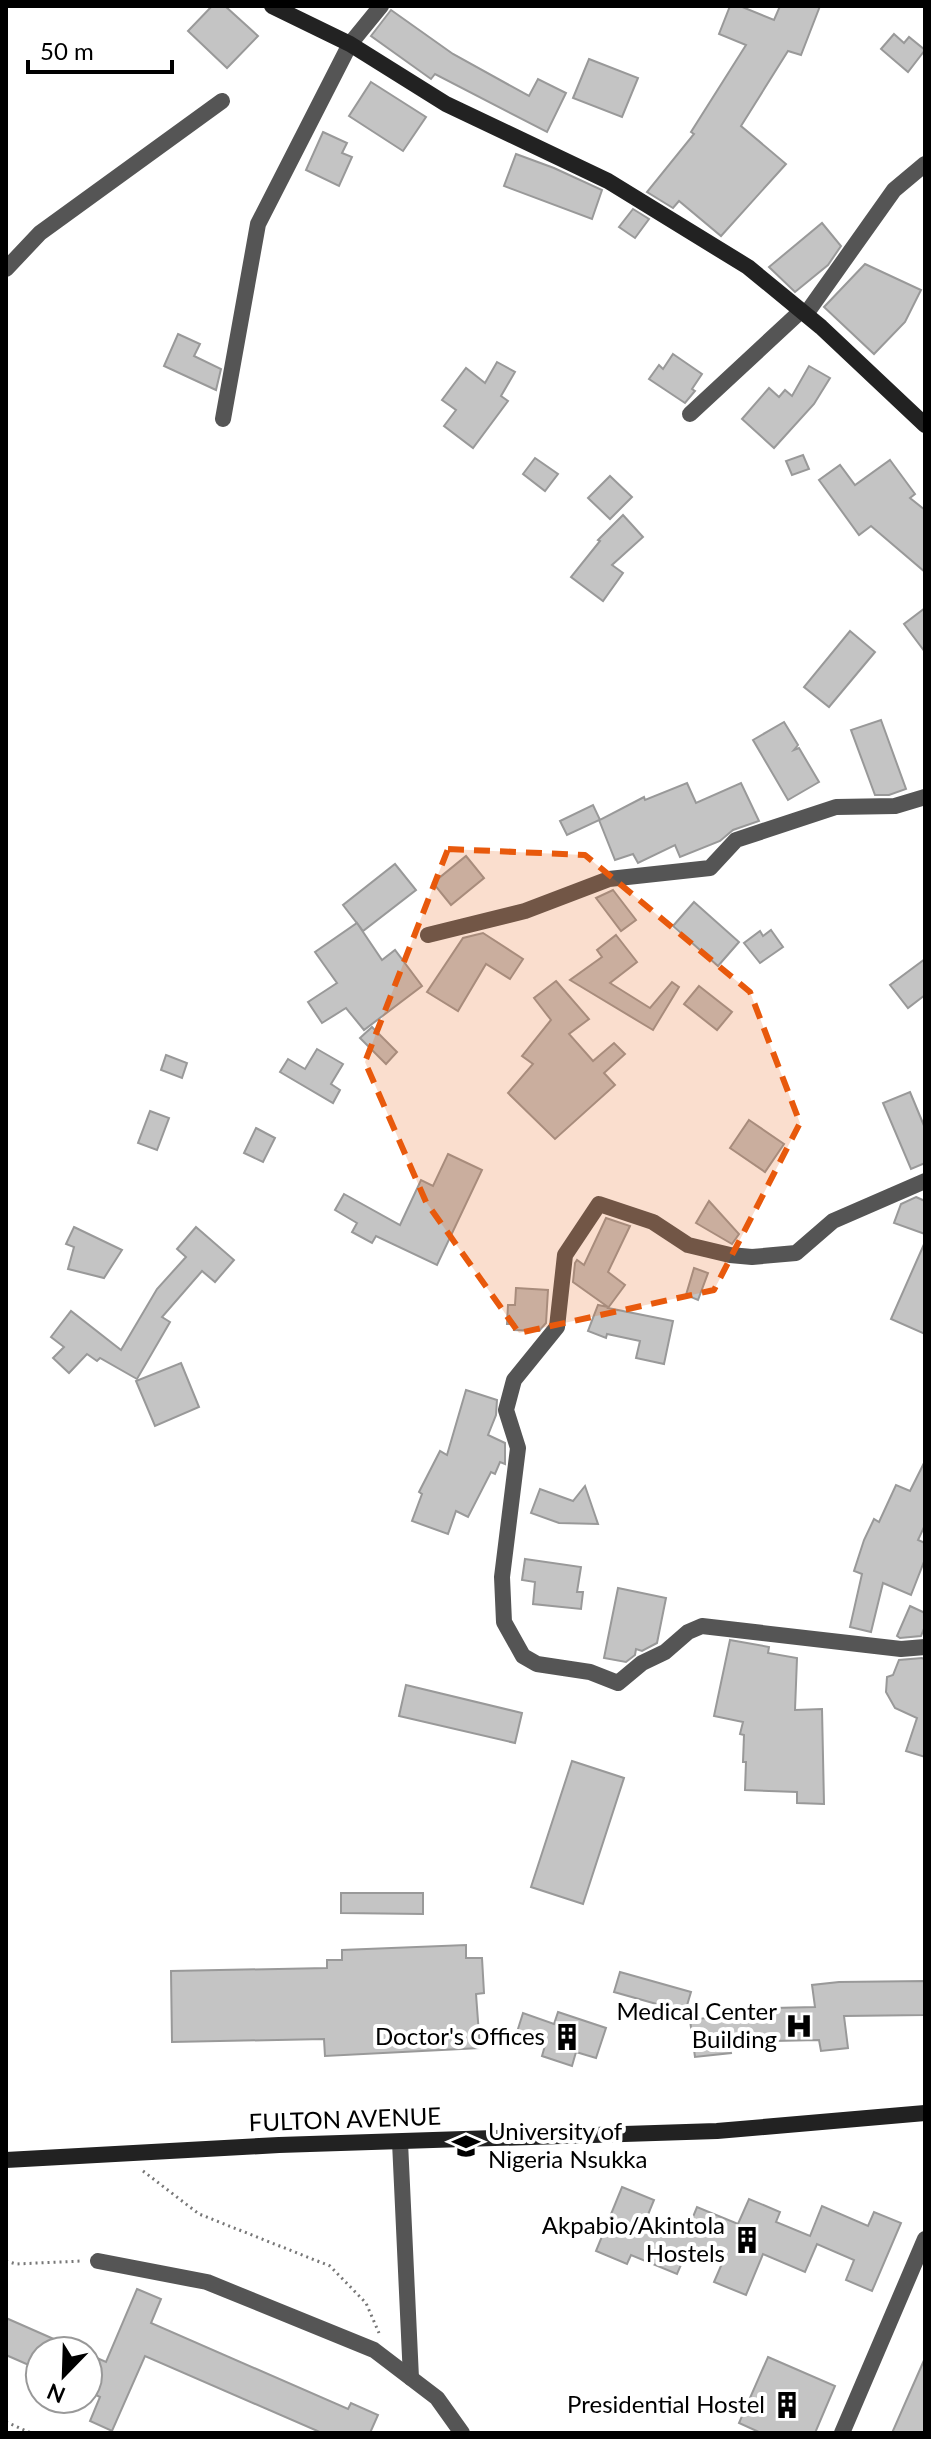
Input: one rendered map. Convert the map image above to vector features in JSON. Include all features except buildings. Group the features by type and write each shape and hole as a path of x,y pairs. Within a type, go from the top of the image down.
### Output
{"street":[{"path":"272,6 350,44 446,104 608,181 748,267 806,314 925,425"},
{"path":"223,419 258,224 350,44 381,6"},
{"path":"6,269 40,233 222,101"},
{"path":"806,314 894,190 925,164"},
{"path":"690,414 801,311 806,314"},
{"path":"428,935 525,911 609,879 710,868 736,840 836,807 895,806 925,797"},
{"path":"925,1181 833,1221 796,1253 752,1257 688,1245 653,1222 599,1204 565,1255 557,1327 514,1380 506,1410 518,1448 502,1577 504,1622 523,1656 537,1664 590,1672 618,1683 642,1663 665,1652 688,1632 702,1626 901,1649 925,1647"},
{"name":"FULTON AVENUE","path":"6,2160 279,2145 717,2131 925,2113"},
{"path":"400,2142 411,2378"},
{"path":"842,2433 925,2239"},
{"path":"98,2261 207,2282 374,2350 437,2398 462,2433"}],"path":[{"path":"121,2154 199,2214 330,2266 366,2303 392,2364"},
{"path":"6,2261 16,2264 98,2261"},
{"path":"6,2422 31,2433"}],"highlighted area":[{"path":"448,849 585,855 750,992 800,1123 714,1290 519,1333 426,1202 365,1062"}],"place":[{"name":"Medical Center Building","path":"799,2026"},
{"name":"Doctor's Offices","path":"567,2037"},
{"name":"University of Nigeria Nsukka","path":"466,2146"},
{"name":"Akpabio/Akintola Hostels","path":"747,2240"},
{"name":"Presidential Hostel","path":"787,2405"}]}
